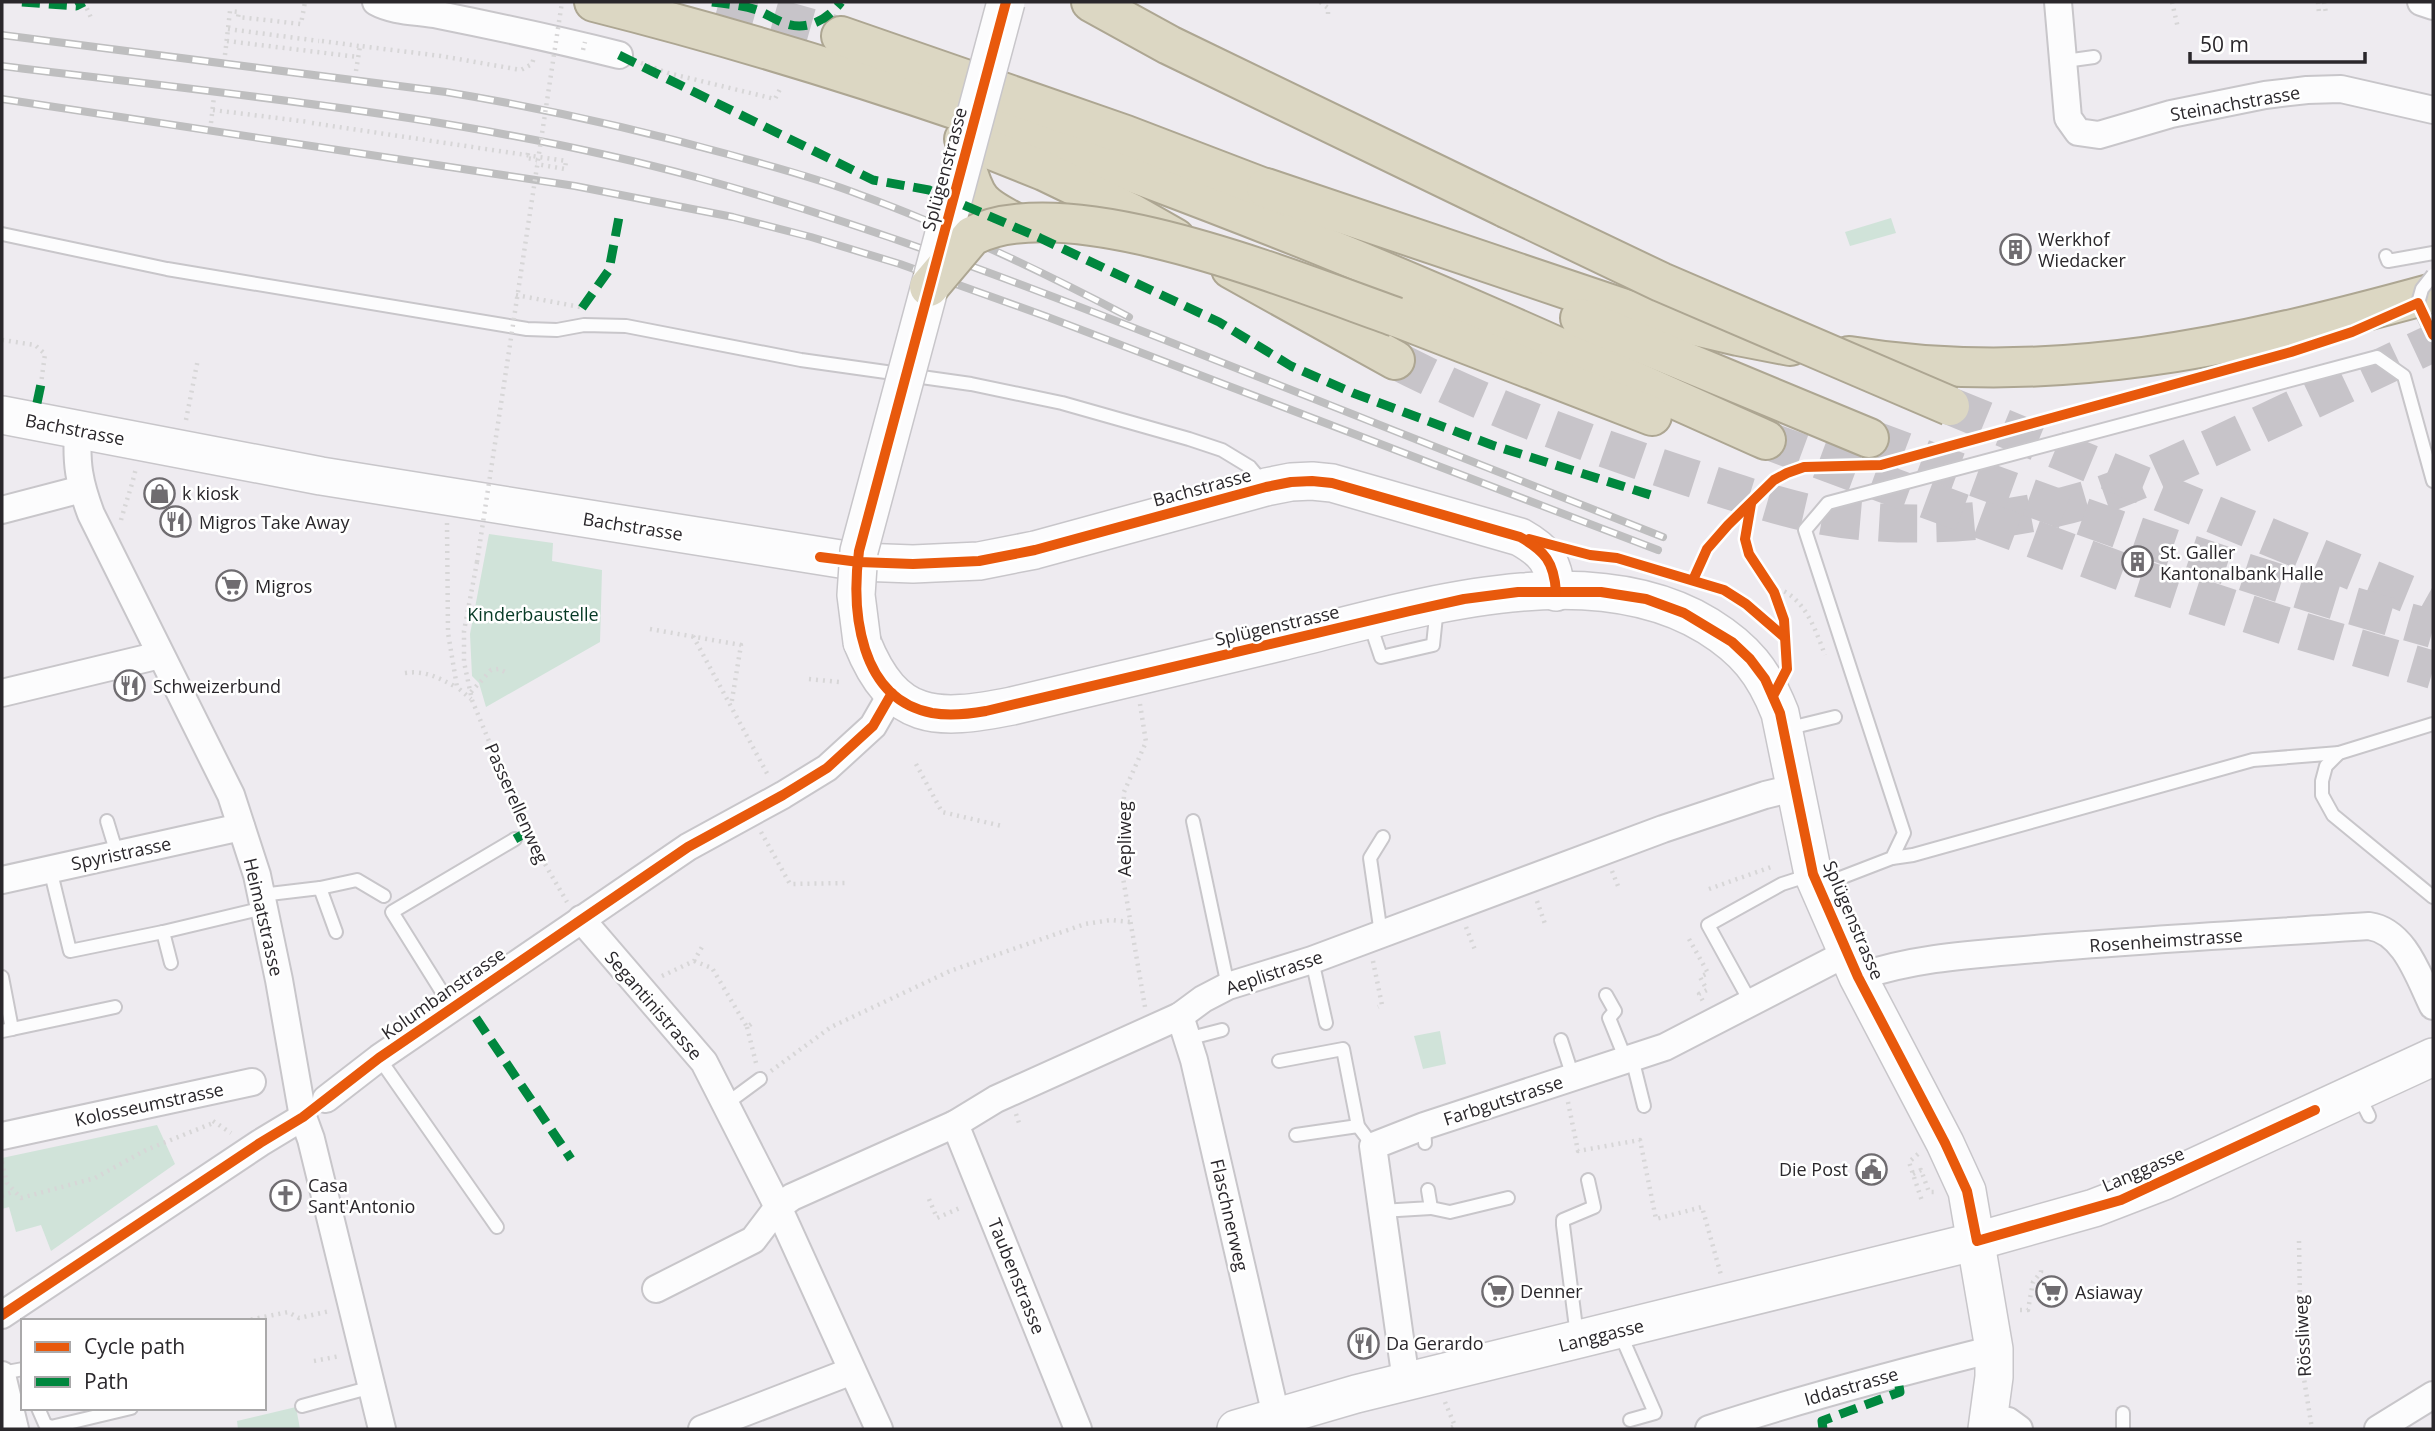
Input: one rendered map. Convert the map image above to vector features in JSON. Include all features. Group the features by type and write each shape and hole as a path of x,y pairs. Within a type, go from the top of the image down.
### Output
{"highway":[{"path":"594,2 914,94 1213,204 1492,317 1762,449 1220,254 1099,227 1016,223 972,236 929,287"},
{"path":"1091,2 1169,45 1661,282 1950,406"},
{"path":"1118,2 1345,130"},
{"path":"718,36 781,75 908,116 1057,177 1131,213 1395,360"},
{"path":"841,36 1126,135 1266,188 1869,438"},
{"path":"964,160 982,204 1016,223"},
{"path":"1266,188 1628,310 1738,337 1899,364 2005,368 2112,362 2276,334 2432,319"}],"main road":[{"name":"Splügenstrasse","path":"1006,2 859,551 856,594 858,625 874,670 892,693 904,703 934,713 966,714 1437,605 1518,592 1601,592 1646,599 1667,605 1732,642 1750,659 1765,679 1773,696 1816,880 1852,965 1945,1143 1967,1191 1994,1349 1998,1425"},
{"name":"Bachstrasse","path":"2,415 321,476 859,562 913,564 979,561 1035,550 1266,487 1301,481 1332,483 1520,537 1538,547 1545,555 1553,570 1556,592"},
{"name":"Langgasse","path":"1236,1429 1406,1381 1619,1331 1715,1304 1977,1241 2121,1200 2363,1103 2433,1057"}],"street":[{"path":"376,2 387,8 422,12 619,55"},
{"path":"2058,2 2064,61"},
{"path":"2421,2 2433,6"},
{"name":"Steinachstrasse","path":"2064,61 2068,118 2078,132 2099,135 2171,114 2265,94 2315,89 2341,89 2433,110"},
{"name":"Heimatstrasse","path":"78,430 76,462 91,513 231,795 262,902 303,1117 311,1139 382,1429"},
{"path":"2,510 82,489"},
{"path":"2,693 160,654"},
{"name":"Kolumbanstrasse","path":"326,1099 379,1058 452,1008 574,911 827,768 873,726 892,693"},
{"name":"Aeplistrasse","path":"778,1207 792,1197 955,1124 996,1099 1184,1027 1203,999 1228,986 1312,960 1376,946 1663,829 1794,788"},
{"name":"Spyristrasse","path":"2,880 240,827"},
{"name":"Segantinistrasse","path":"574,911 704,1062 778,1207 879,1429"},
{"name":"Rosenheimstrasse","path":"1852,965 1883,968 1948,958 2099,944 2369,926 2386,930 2421,970 2433,1006"},
{"name":"Farbgutstrasse","path":"1365,1136 1424,1135 1569,1078 1665,1048 1751,1003 1852,965"},
{"name":"Flaschnerweg","path":"1184,1027 1276,1416"},
{"name":"Kolosseumstrasse","path":"2,1136 252,1082"},
{"path":"2,1315 203,1180 303,1117"},
{"name":"Taubenstrasse","path":"955,1124 1077,1429"},
{"path":"1365,1136 1381,1212 1406,1381"},
{"path":"656,1289 753,1240 778,1207"},
{"name":"Iddastrasse","path":"1709,1429 1924,1365 1994,1349"},
{"path":"702,1429 852,1371"},
{"path":"2,1374 15,1429"},
{"path":"2378,1429 2433,1395"}],"lane":[{"path":"2064,61 2094,57"},
{"path":"2,234 167,268 527,329 626,326 801,360 971,384 1062,403 1211,446 1250,467 1266,487"},
{"path":"2386,256 2388,261 2433,253"},
{"path":"2432,319 2418,303 2422,289 2433,275"},
{"path":"1892,858 1904,833 1805,530 1828,503 2377,357 2404,376 2433,481"},
{"path":"1783,730 1835,717"},
{"path":"1751,1003 1708,925 1782,884 1816,880 1892,858 1913,855 2253,760 2339,753 2433,724"},
{"path":"2339,753 2326,766 2322,781 2322,795 2333,815 2433,897"},
{"path":"107,821 117,854"},
{"path":"1193,821 1228,986"},
{"path":"1376,946 1370,858 1384,837"},
{"path":"452,1008 393,912 515,839"},
{"path":"50,869 70,951 163,932 262,902 357,880 384,896"},
{"path":"320,888 336,932"},
{"path":"163,932 171,963"},
{"path":"1312,960 1326,1023"},
{"path":"2,977 7,1030 115,1007"},
{"path":"1606,995 1615,1011 1609,1018 1629,1059 1644,1106"},
{"path":"1184,1027 1222,1030"},
{"path":"1561,1040 1569,1078"},
{"path":"1279,1061 1343,1049 1365,1136 1296,1135"},
{"path":"379,1058 496,1227"},
{"path":"726,1104 760,1079"},
{"path":"1577,1341 1563,1220 1594,1207 1588,1180"},
{"path":"1429,1190 1431,1208"},
{"path":"1381,1212 1431,1208 1450,1212 1508,1198"},
{"path":"1619,1331 1655,1413 1630,1420"},
{"path":"2,1374 21,1369"},
{"path":"302,1406 372,1387"},
{"path":"39,1410 45,1424 51,1427 123,1410"},
{"path":"2123,1413 2123,1429"}],"path":[{"path":"84,2 92,20"},
{"path":"225,55 232,2"},
{"path":"230,11 239,12 238,17 301,24 305,2"},
{"path":"1320,2 1328,8 1328,18"},
{"path":"2172,2 2178,28"},
{"path":"2318,2 2319,13"},
{"path":"2324,2 2326,13"},
{"path":"228,30 441,56 521,70"},
{"path":"227,41 358,57"},
{"path":"583,50 585,43"},
{"path":"356,71 360,46"},
{"path":"619,55 668,74 775,99 780,89"},
{"path":"211,123 214,96"},
{"path":"213,110 311,122 528,156 544,156 566,161 565,169 537,162 528,156"},
{"path":"516,295 564,303"},
{"path":"2,340 35,345 45,354 41,384"},
{"path":"184,431 198,359"},
{"path":"122,514 138,463"},
{"path":"447,519 448,634 457,687"},
{"path":"1769,584 1779,603"},
{"path":"1769,584 1788,593 1816,631"},
{"path":"650,629 741,645 731,707"},
{"path":"693,636 769,778"},
{"path":"470,693 491,670 499,669 507,673"},
{"path":"809,679 839,682"},
{"path":"916,764 942,813 1002,826"},
{"path":"761,832 790,884 849,883"},
{"path":"1709,889 1778,865"},
{"path":"1536,899 1545,924"},
{"path":"694,961 712,968 747,1027 760,1079 831,1027 950,971 1085,924 1111,920 1130,922"},
{"path":"1465,923 1475,950"},
{"path":"1689,939 1708,973 1700,977 1707,990 1699,994 1714,1022"},
{"path":"1376,946 1382,1006 1378,1007"},
{"path":"664,974 694,961 702,947"},
{"path":"747,1027 754,1023"},
{"path":"1569,1078 1578,1152 1640,1140 1656,1219 1702,1207 1722,1280"},
{"path":"213,1113 213,1123"},
{"path":"1018,1118 1020,1126"},
{"path":"2,1162 7,1184 21,1198 95,1178 146,1150 213,1123 232,1133"},
{"path":"1921,1152 1909,1162 1922,1200"},
{"path":"1913,1174 1921,1171 1929,1192 1936,1192"},
{"path":"2,1196 14,1191"},
{"path":"929,1199 937,1218 966,1205"},
{"path":"2020,1310 2028,1310 2033,1282 2041,1272 2041,1266"},
{"path":"254,1319 288,1312 299,1318 334,1310 336,1321"},
{"path":"314,1361 343,1355 341,1344"}],"green space":[{"path":"1891,218 1896,233 1850,246 1845,232"},
{"name":"Kinderbaustelle","path":"489,534 553,543 552,561 602,570 600,642 486,707 479,683 472,676 470,634"},
{"path":"1440,1031 1446,1064 1423,1069 1414,1036"},
{"path":"157,1125 175,1164 51,1251 41,1225 16,1232 9,1207 2,1209 2,1158"},
{"path":"296,1407 300,1429 238,1429 237,1421"}],"tunnel":[{"path":"719,2 841,36"},
{"path":"1395,360 1466,394 1539,424 1751,498 1816,515 1860,521 1920,524 2009,517 2096,497 2170,467 2433,343"},
{"path":"1950,406 2408,594 2433,608"},
{"path":"1869,438 2149,540 2290,587 2433,629"},
{"path":"1766,440 2139,578 2301,631 2433,670"}],"railway":[{"path":"2,35 446,92 554,112 660,136 811,178 893,207 996,251 1129,317"},
{"path":"2,66 265,98 440,123 527,138 699,178 892,238 1019,284 1663,537"},
{"path":"2,99 575,186 733,217 811,237 900,264 1045,316 1658,550"}],"marked path":[{"path":"22,2 76,6 84,2"},
{"path":"712,2 751,8 795,26 818,22 841,2"},
{"path":"619,55 873,180 929,190 1040,238 1219,322 1291,366 1353,393 1492,445 1657,497"},
{"path":"582,308 609,270 619,217"},
{"path":"37,403 41,384"},
{"path":"515,839 527,832"},
{"path":"476,1018 571,1159"},
{"path":"1823,1429 1822,1421 1900,1392 1899,1386"}],"cycle path":[{"path":"1006,2 859,551 859,625 865,649 875,671 889,690 908,704 932,713 973,713 1464,599 1518,592 1601,592 1646,599 1684,613 1732,642 1750,659 1765,679 1780,713 1813,874 1858,977 1945,1143 1967,1191 1977,1241 2121,1200 2315,1110"},
{"path":"1693,580 1707,549 1728,525 1774,480 1804,467 1881,465 2291,352 2352,332 2418,303 2433,335"},
{"path":"820,557 913,564 979,561 1035,550 1266,487 1312,481 1332,483 1520,537 1547,558 1556,592"},
{"path":"1751,504 1745,539 1749,554 1774,592 1784,620 1787,669 1773,696"},
{"path":"1529,539 1590,555 1617,558 1724,590 1746,604 1783,636"},
{"path":"2,1315 303,1117 379,1058 688,847 827,768 873,726 892,693"}],"place":[{"name":"Werkhof Wiedacker","path":"2015,249"},
{"name":"k kiosk","path":"159,493"},
{"name":"Migros Take Away","path":"176,522"},
{"name":"St. Galler Kantonalbank Halle","path":"2137,562"},
{"name":"Migros","path":"232,586"},
{"name":"Schweizerbund","path":"130,686"},
{"name":"Die Post","path":"1871,1169"},
{"name":"Casa Sant'Antonio","path":"285,1195"},
{"name":"Denner","path":"1497,1291"},
{"name":"Asiaway","path":"2052,1292"},
{"name":"Da Gerardo","path":"1363,1343"}]}
